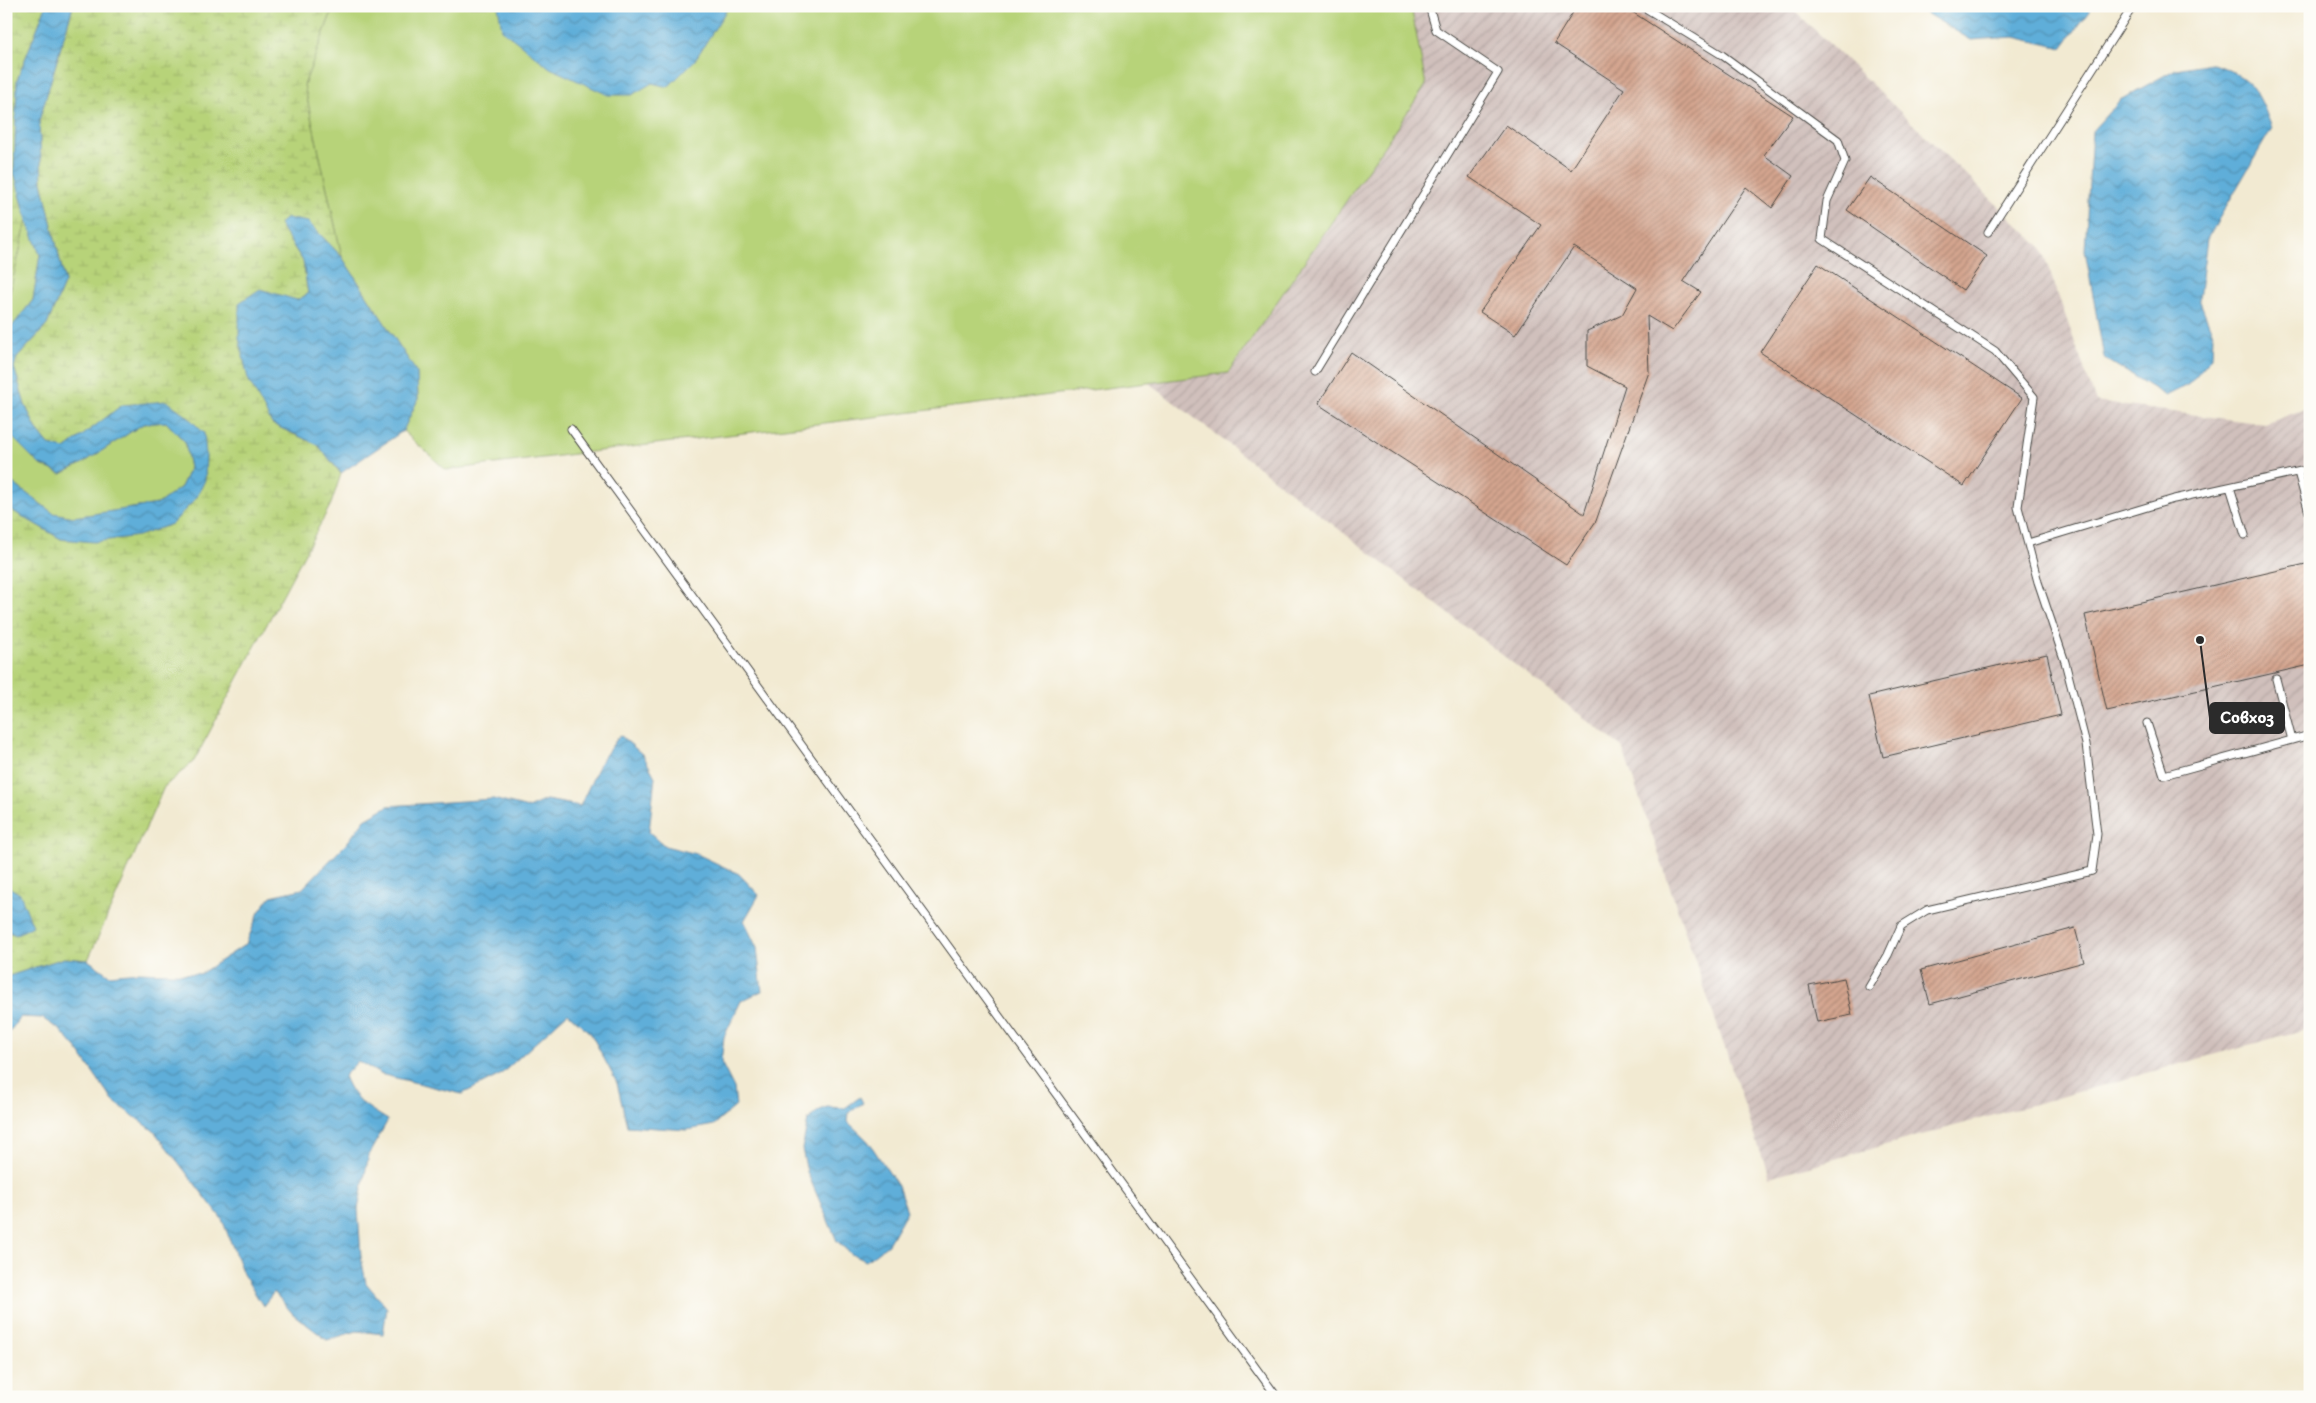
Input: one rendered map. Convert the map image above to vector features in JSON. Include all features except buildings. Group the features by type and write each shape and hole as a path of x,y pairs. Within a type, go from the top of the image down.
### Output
{"lane":[{"path":"1315,372 1498,72 1436,30 1429,6"},
{"path":"1642,6 1722,55 1838,140 1845,161 1827,201 1822,239 1995,351 2034,397 2018,507 2065,662 2086,744 2097,834 2092,871 1927,910 1901,926 1888,955 1869,987"},
{"path":"1988,232 2133,6"},
{"path":"571,429 1277,1397"},
{"path":"2028,543 2174,499 2310,469"},
{"path":"2298,472 2310,516"},
{"path":"2230,487 2246,535"},
{"path":"2276,679 2292,740"},
{"path":"2147,723 2164,775 2310,735"}],"shaded area":[{"path":"841,6 1790,6 2041,247 2096,402 2265,424 2310,407 2310,1028 1769,1177 1622,747 924,210"}],"green space":[{"path":"6,6 46,6 17,80 14,172 27,220 6,308"},
{"path":"73,6 334,6 304,85 342,257 308,222 279,225 303,261 308,294 297,300 272,424 318,445 341,474 331,504 194,761 164,787 88,960 64,958 6,977 6,507 61,539 172,524 197,497 187,416 102,421 65,449 49,445 37,430 25,405 14,367 17,358 47,325 65,282 42,182 39,121"},
{"path":"334,6 1411,6 1426,85 1228,373 446,470 403,431 418,399 417,373 342,257 304,85"},
{"path":"27,220 40,254 33,300 6,334 6,308"},
{"path":"166,422 185,442 190,468 181,487 158,504 74,517 53,513 6,478 6,456 13,438 39,464 61,474 83,463 143,424"}],"water":[{"path":"46,6 73,6 39,121 42,182 65,282 47,325 17,358 14,367 25,405 37,430 49,445 65,449 122,405 167,401 187,416 204,433 206,455 205,480 197,497 172,524 138,536 94,542 61,539 6,507 6,478 53,513 74,517 158,504 181,487 190,468 185,442 166,422 143,424 83,463 61,474 39,464 13,438 6,421 6,334 33,300 40,255 27,220 14,172 17,80"},
{"path":"498,6 729,6 695,60 668,87 652,83 632,95 608,95 550,68 502,30"},
{"path":"1914,6 2093,6 2062,48 2014,37 1971,40"},
{"path":"2210,63 2235,73 2251,86 2262,103 2272,128 2207,239 2199,299 2213,334 2212,357 2189,384 2166,396 2104,358 2085,250 2092,131 2120,100 2176,69"},
{"path":"287,218 308,222 342,257 417,373 418,399 403,431 341,473 318,445 272,424 248,379 239,338 239,303 260,289 297,300 308,294 303,261 279,224"},
{"path":"620,735 643,755 655,777 649,832 665,846 697,854 739,874 759,895 744,921 757,948 762,991 741,1001 724,1037 721,1062 734,1088 736,1106 714,1125 687,1130 627,1126 617,1083 591,1034 568,1013 500,1075 462,1094 380,1074 358,1061 344,1076 348,1084 356,1097 388,1120 369,1154 358,1209 361,1257 366,1283 387,1308 383,1334 357,1331 327,1340 293,1314 274,1292 263,1306 243,1274 222,1219 154,1131 113,1101 77,1049 60,1030 42,1018 20,1017 6,1037 6,977 64,958 88,960 109,975 138,972 200,974 246,944 259,912 271,896 302,889 347,843 365,819 388,806 493,799 528,808 546,800 580,806 601,761"},
{"path":"6,879 7,886 20,894 33,926 16,935 6,931"},
{"path":"860,1097 863,1103 849,1113 848,1122 868,1141 898,1186 907,1211 888,1244 866,1261 851,1254 837,1241 807,1172 802,1149 808,1120 818,1111 827,1107 845,1108"}],"place":[{"name":"Совхоз","path":"2200,640"}]}
